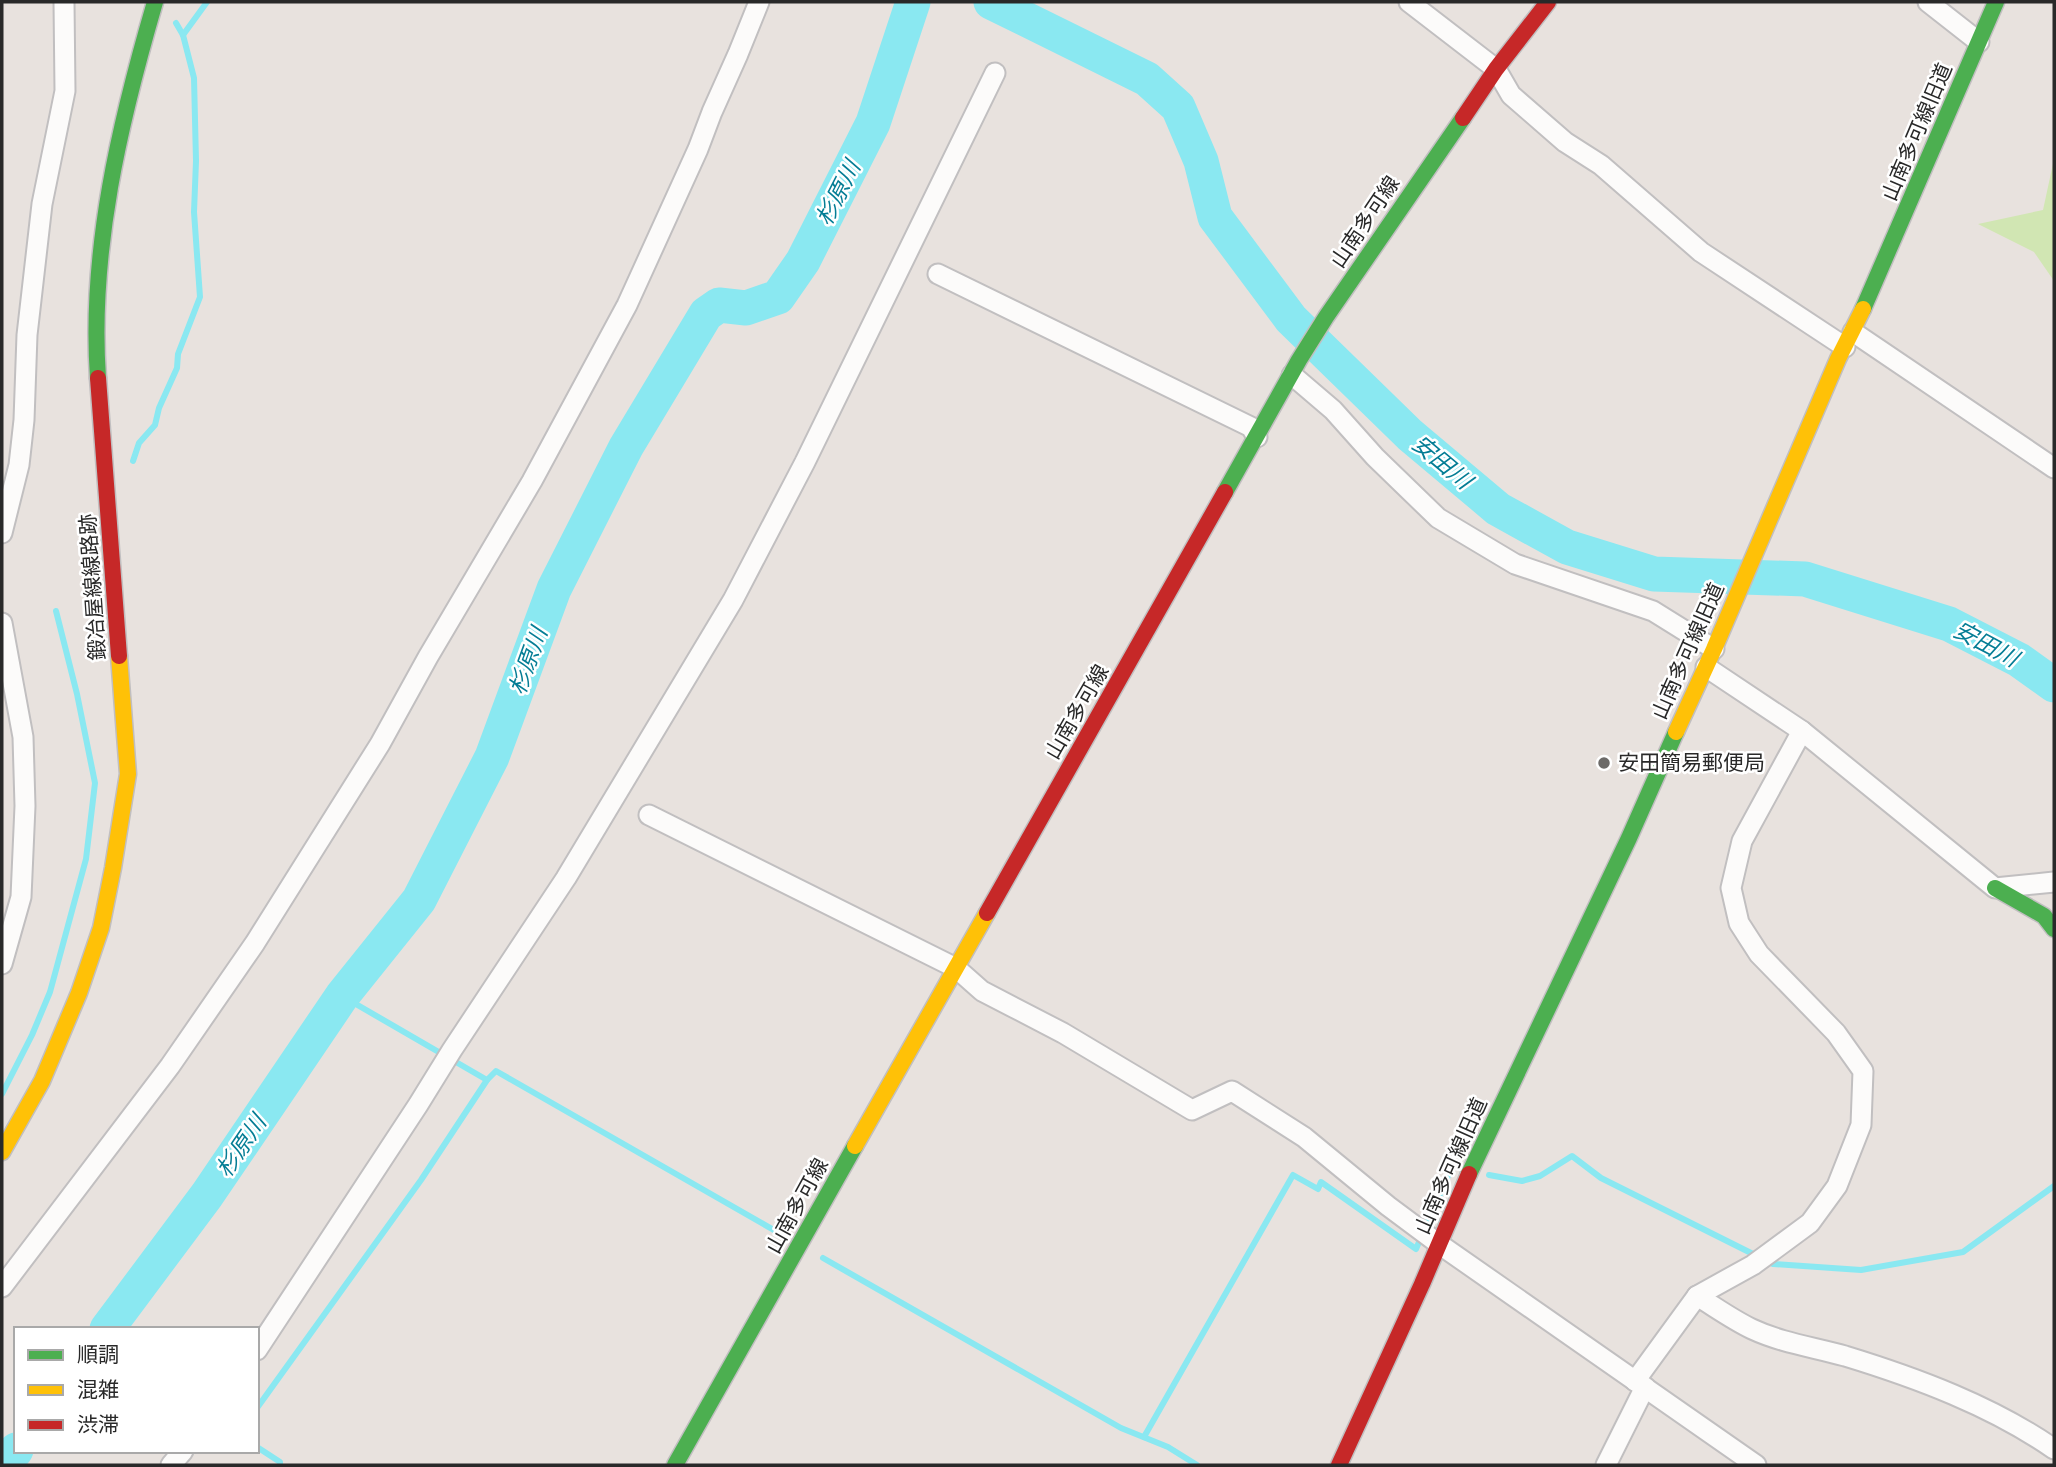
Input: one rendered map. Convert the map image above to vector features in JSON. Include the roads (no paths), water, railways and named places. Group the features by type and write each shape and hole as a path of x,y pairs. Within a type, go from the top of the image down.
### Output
{"street":[{"path":"2,533 19,464 24,420 27,335 42,204 65,91 64,2"},
{"name":"鍛冶屋線線路跡","path":"2,1152 41,1081 79,993 96,941 113,868 128,774 96,346 101,252 114,168 133,77 155,2"},
{"path":"2,1287 170,1066 255,943 380,744 532,481 627,305 698,149 758,2"},
{"path":"1409,2 1496,69 1511,95 1565,142 1601,165 1701,252 1849,339 2054,468"},
{"name":"山南多可線","path":"675,1465 1296,367 1326,317 1496,69 1548,2"},
{"path":"1928,2 1979,42"},
{"name":"山南多可線旧道","path":"1339,1465 1478,1154 1629,838 1710,658 1996,2"},
{"path":"259,1347 566,878 733,600 811,450 995,73"},
{"path":"937,274 1251,427 1257,437"},
{"path":"1296,367 1375,457 1438,519 1515,564 1653,611 1995,888 2044,916 2054,929"},
{"path":"2,623 23,737 25,806 21,897 2,964"},
{"path":"1606,1465 1640,1384 1697,1296 1753,1265 1810,1223 1837,1186 1861,1125 1863,1071 1836,1033 1759,954 1739,923 1731,888 1742,841 1802,731"},
{"path":"649,815 956,968 982,991 1063,1033 1192,1110 1232,1091 1304,1137 1439,1244 1756,1465"},
{"path":"1995,888 2054,882"},
{"path":"1697,1296 1751,1329 1790,1344 1844,1356 1952,1393 2039,1438 2054,1450"}],"waterway":[{"path":"183,35 207,2"},
{"name":"杉原川","path":"108,1327 207,1195 342,996 419,900 492,757 554,589 626,447 706,314 719,305 746,308 778,297 803,261 873,123 913,2"},
{"name":"安田川","path":"991,2 1147,79 1178,107 1201,161 1215,217 1291,319 1410,435 1498,509 1567,547 1654,574 1805,579 1949,624 2019,660 2054,685"},
{"path":"133,461 139,443 155,425 200,297 194,212 194,78 183,35 176,23"},
{"path":"2,1094 50,992 86,859 95,783 77,694 56,611"},
{"path":"342,996 487,1080 496,1071 779,1233"},
{"path":"259,1405 421,1180 487,1080"},
{"path":"1489,1175 1522,1181 1540,1176 1572,1156 1601,1178 1773,1264 1861,1270 1963,1252 2054,1186"},
{"path":"1144,1437 1293,1175 1318,1189 1321,1182 1416,1249 1454,1162"},
{"path":"823,1258 1121,1428 1168,1447 1197,1465"},
{"path":"259,1448 280,1462 280,1465"},
{"name":"杉原川","path":"4,1465 14,1452"}],"place":[{"name":"安田簡易郵便局","path":"1604,763"}]}
